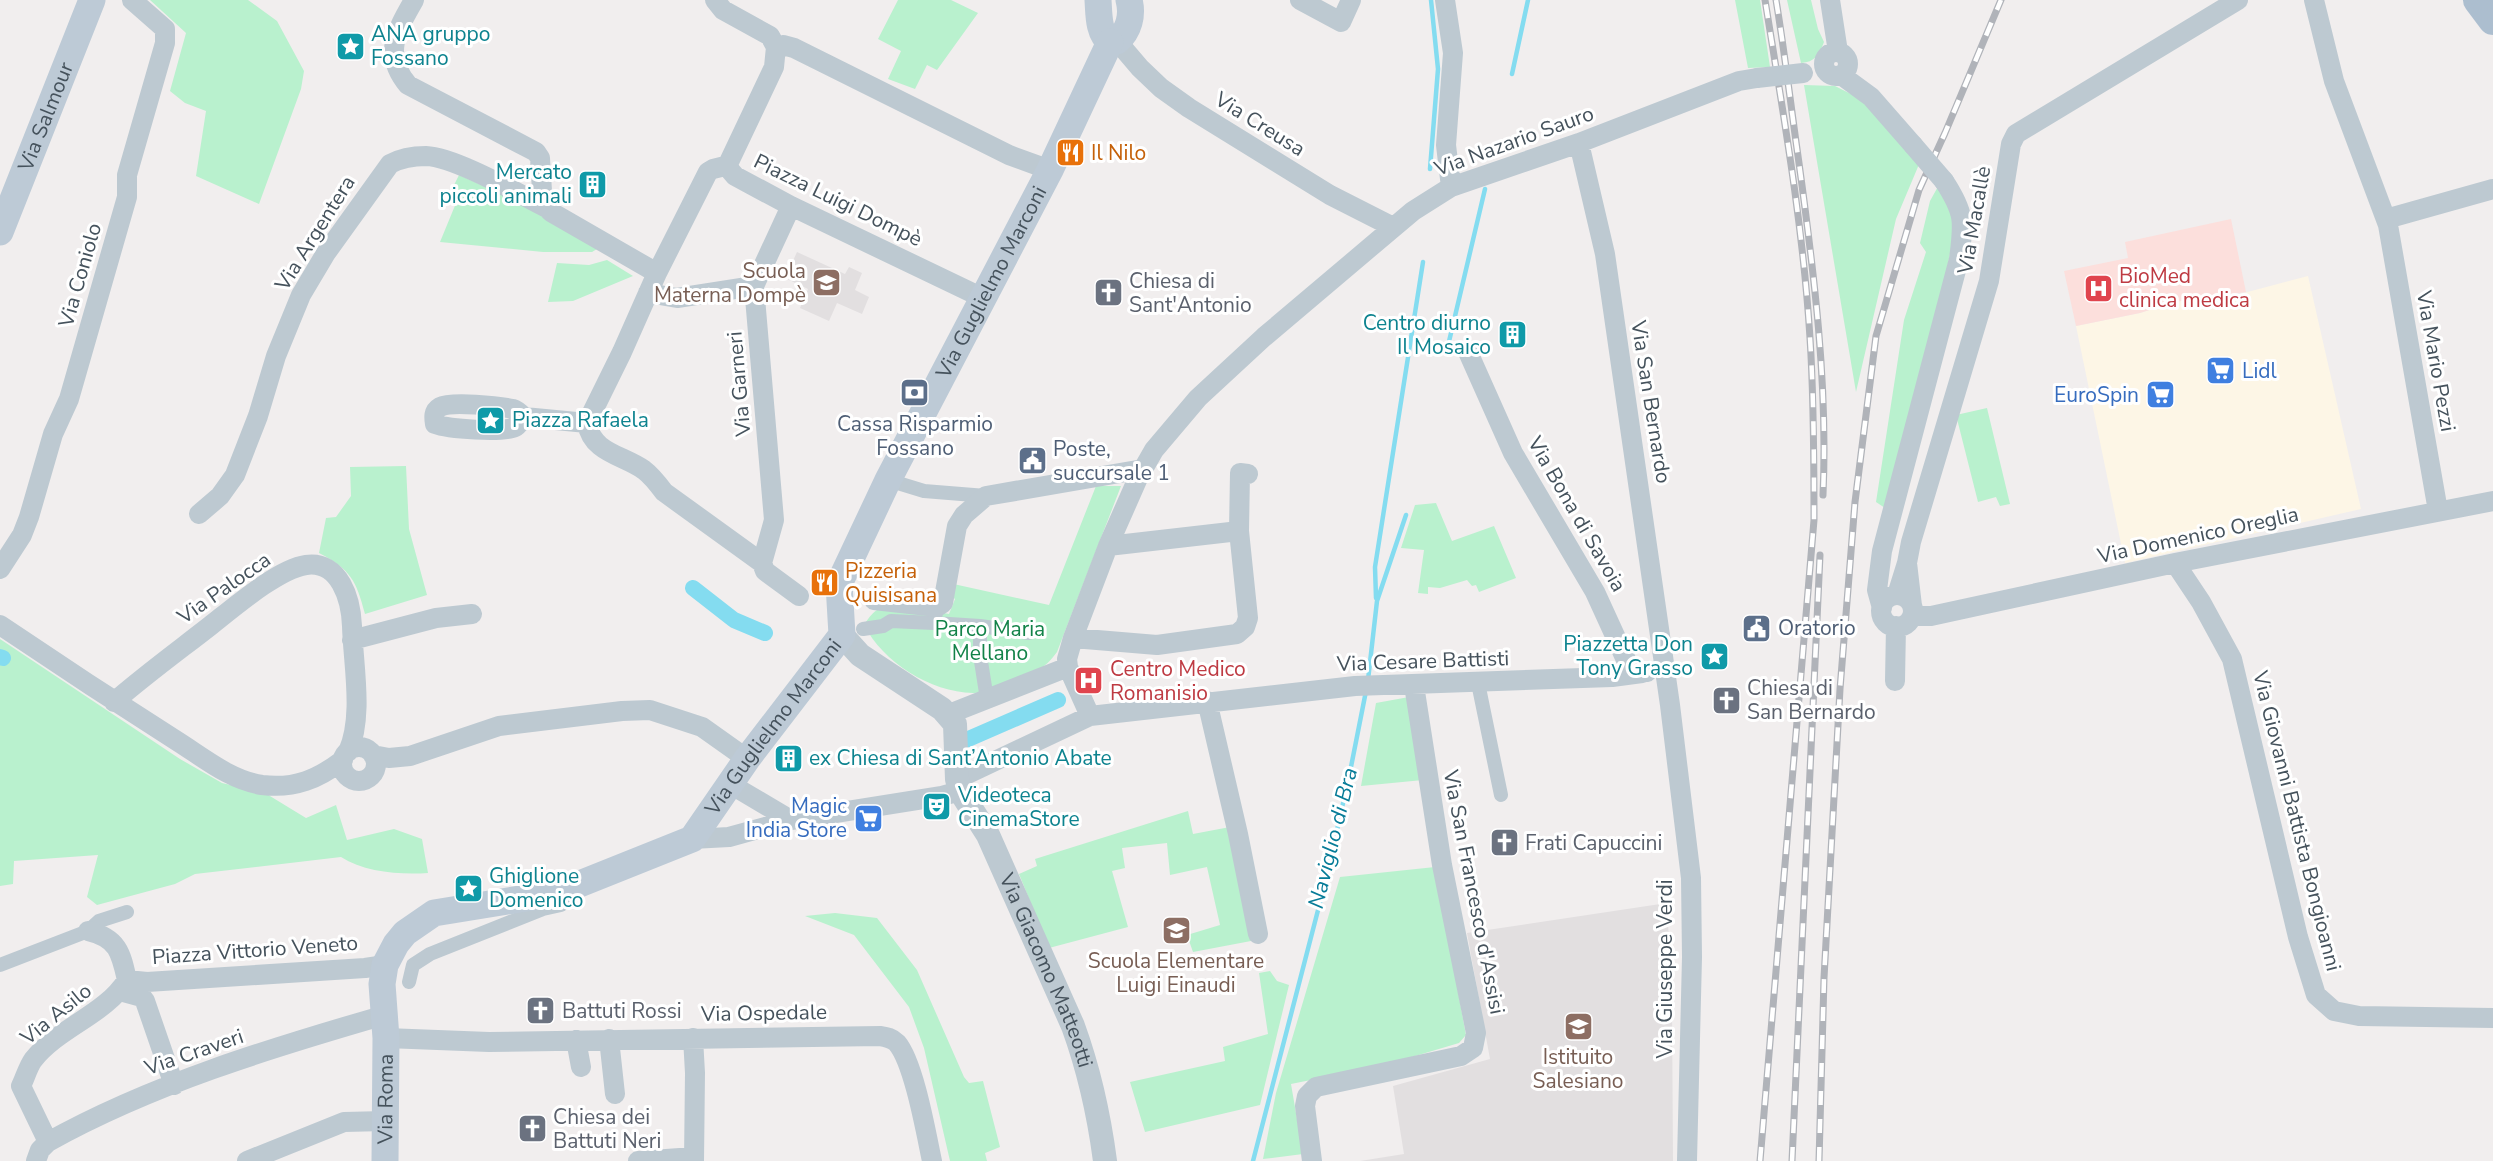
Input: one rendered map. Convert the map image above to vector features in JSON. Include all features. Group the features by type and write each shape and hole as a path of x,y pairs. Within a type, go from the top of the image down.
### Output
{"main road":[{"name":"Via Salmour","path":"0,232 92,0"},
{"path":"1098,0 1103,36 1114,41"},
{"path":"2478,0 2493,20"},
{"name":"Via Guglielmo Marconi","path":"692,839 747,759 853,632 839,584 888,480 1050,170 1114,41 1127,29 1131,14 1131,1"},
{"path":"385,1027 382,984 385,965 396,944 405,933 434,913 557,892 692,839"},
{"name":"Via Roma","path":"385,1027 385,1161"}],"street":[{"name":"Via Coniolo","path":"0,569 22,535 53,434 69,399 127,197 127,175 165,43 165,29 162,24 132,0"},
{"path":"414,0 397,31 393,46 399,74 408,85 536,152 540,158 545,199"},
{"path":"715,0 723,10 770,36 776,47 783,45 794,48 1009,155 1050,170"},
{"path":"1300,0 1341,22 1351,0"},
{"path":"1445,0 1453,53 1446,145 1451,187"},
{"path":"1830,0 1838,51 1845,55 1848,61 1847,70 1833,72"},
{"name":"Via Macallè","path":"1900,610 1911,542 1989,281 2012,144 2016,134 2238,0"},
{"name":"Via Mario Pezzi","path":"2314,0 2334,81 2386,219 2438,511"},
{"name":"Via Creusa","path":"1114,41 1154,81 1189,108 1330,195 1393,227"},
{"name":"Piazza Luigi Dompè","path":"776,47 774,67 755,104 729,165 735,176 791,206 983,298"},
{"path":"1833,72 1872,97 1944,181 1958,204 1963,223 1959,259 1882,551 1878,590 1900,610 1895,681"},
{"name":"Via Nazario Sauro","path":"1068,667 1067,659 1072,638 1107,546 1143,469 1161,441 1198,398 1289,316 1413,211 1451,187 1579,143 1739,81 1803,73 1833,72"},
{"name":"Via San Bernardo","path":"1579,143 1605,254 1664,670"},
{"name":"Via Argentera","path":"199,514 220,496 235,475 258,416 276,356 301,295 326,253 390,164 401,158 428,156 456,164 545,199 585,233 657,273"},
{"path":"729,165 708,172 657,273 587,423 589,436 596,443 642,469 664,492 762,563 765,571 800,596"},
{"path":"2386,219 2493,189"},
{"name":"Via Garneri","path":"762,563 774,520 754,286 791,206"},
{"path":"648,293 677,298 754,286"},
{"name":"Via Bona di Savoia","path":"1468,352 1514,453 1595,592 1627,662 1632,669 1642,673"},
{"path":"524,417 587,423"},
{"path":"888,480 924,491 987,496 1143,469"},
{"path":"1072,638 1157,645 1237,634 1245,627 1248,618 1239,531 1240,473 1248,474"},
{"path":"936,615 943,603 957,526 964,515 987,496"},
{"name":"Via Domenico Oreglia","path":"1900,610 1931,616 2175,563 2493,501"},
{"path":"1107,546 1239,531"},
{"name":"Via Giovanni Battista Bongioanni","path":"2175,563 2201,602 2232,659 2298,937 2316,995 2334,1011 2359,1016 2493,1018"},
{"name":"Via Palocca","path":"114,702 247,597 296,567 309,565 321,567 332,572 340,581 346,590 351,609 359,761"},
{"path":"874,600 980,626 1029,633"},
{"path":"352,640 436,618 472,614"},
{"path":"936,615 891,621 883,627 853,632 860,655 949,714 956,731 958,785"},
{"path":"0,625 114,702 237,778 265,785 302,783 359,761 393,767 410,756 499,726 622,711 650,710 702,727 747,759"},
{"path":"980,626 980,655 986,693"},
{"path":"949,714 1068,667 1090,716"},
{"path":"1642,673 1664,670"},
{"name":"Via Giuseppe Verdi","path":"1664,670 1691,878 1692,957 1687,1161"},
{"name":"Via Cesare Battisti","path":"692,839 729,837 791,820 942,796 958,785 1090,716 1368,686 1612,677 1642,673"},
{"path":"1478,682 1501,795"},
{"name":"Via San Francesco d'Assisi","path":"1312,1161 1305,1106 1307,1096 1316,1087 1461,1056 1473,1048 1476,1033 1442,865 1414,685"},
{"path":"1207,702 1238,834 1258,934"},
{"path":"730,783 791,820"},
{"name":"Via Giacomo Matteotti","path":"958,785 988,835 1073,1026 1083,1053 1100,1121 1105,1161"},
{"path":"409,982 413,965 430,954 543,909 563,904"},
{"path":"0,965 88,931 99,921 127,912"},
{"name":"Piazza Vittorio Veneto","path":"88,931 99,933 114,944 121,955 124,986 147,982 385,965"},
{"path":"124,986 145,1001 174,1085"},
{"name":"Via Asilo","path":"48,1142 21,1086 33,1060 74,1024 124,986"},
{"name":"Via Ospedale","path":"385,1027 436,1041 880,1036 891,1038 897,1042 907,1061 932,1161"},
{"name":"Via Craveri","path":"48,1142 129,1101 174,1085 385,1027"},
{"path":"638,1161 694,1159 693,1038"},
{"path":"609,1039 615,1094"},
{"path":"576,1040 581,1067"},
{"path":"248,1161 344,1122 385,1121"},
{"path":"36,1161 40,1150 48,1142"}],"shaded area":[{"path":"2231,219 2246,292 2174,302 2140,313 2076,326 2064,271 2128,258 2125,242"},
{"name":"Scuola Materna Dompè","path":"797,252 845,274 849,267 862,273 855,290 869,297 862,314 837,303 829,321 800,308 808,289 785,278"},
{"path":"2308,276 2361,509 2125,563 2076,326 2140,313 2174,302 2240,294"},
{"name":"Istituito Salesiano","path":"1667,903 1672,1004 1673,1161 1360,1161 1404,1154 1393,1086 1490,1059 1467,933"}],"green space":[{"path":"150,0 248,0 277,21 304,71 301,89 259,204 196,176 206,111 185,103 170,91 186,33"},
{"path":"898,0 951,0 978,13 937,70 927,65 915,89 888,79 901,51 878,39"},
{"path":"1735,0 1760,0 1770,67 1748,68"},
{"path":"1787,0 1811,0 1818,29 1824,42 1818,54 1810,61 1801,63"},
{"path":"1804,85 1835,86 1861,99 1920,162 1896,219 1856,392"},
{"path":"459,175 535,209 597,249 592,252 543,252 440,242 461,191 453,187"},
{"path":"1940,183 1958,215 1938,312 1888,510 1876,502 1904,320 1926,252 1920,243 1930,201"},
{"path":"607,260 633,276 573,301 548,302 557,263 589,265"},
{"path":"1987,408 2010,504 2000,506 1996,497 1978,502 1956,415"},
{"path":"406,466 409,529 427,595 365,614 359,593 351,577 319,553 326,518 336,517 351,496 350,467"},
{"name":"Parco Maria Mellano","path":"1096,486 1121,486 1057,652 1043,666 983,692 957,691 940,687 909,672 896,663 872,639 864,625 871,615 883,608 902,607 949,614 955,599 948,594 949,583 1049,605"},
{"path":"1436,503 1452,541 1494,526 1516,578 1479,592 1476,585 1472,586 1467,580 1440,588 1428,587 1428,594 1418,593 1424,550 1401,548 1415,505"},
{"path":"0,639 180,759 222,783 265,793 306,818 336,805 347,840 394,829 422,839 428,873 371,869 341,857 195,874 175,884 97,905 87,897 98,855 14,861 13,884 0,886"},
{"path":"1409,697 1423,780 1361,786 1376,703"},
{"path":"1188,811 1193,834 1230,827 1251,941 1193,952 1187,935 1220,925 1207,867 1170,875 1167,843 1122,848 1125,868 1112,871 1128,927 1049,948 1019,874 1037,866 1035,859"},
{"path":"1435,867 1466,1035 1459,1043 1385,1065 1291,1084 1303,1154 1263,1159 1276,1093 1340,877"},
{"path":"835,913 877,918 917,970 964,1077 969,1083 983,1081 1000,1147 985,1153 987,1161 950,1161 924,1048 909,1007 854,935 805,916"},
{"path":"1270,971 1277,981 1289,985 1260,1105 1145,1132 1130,1082 1225,1061 1223,1047 1268,1034 1259,973"}],"waterway":[{"path":"1430,169 1438,69 1431,0"},
{"name":"Naviglio di Bra","path":"1512,74 1528,0"},
{"name":"Naviglio di Bra","path":"1447,350 1485,189"},
{"path":"1376,598 1375,567 1423,262"},
{"name":"Naviglio di Bra","path":"1368,680 1377,601 1406,515"},
{"path":"693,588 734,620 765,633"},
{"name":"Naviglio di Bra","path":"1253,1161 1324,887 1366,691"},
{"path":"966,740 1058,700"}],"railway":[{"path":"1760,1161 1814,520 1812,384 1803,253 1765,0"},
{"path":"1776,0 1815,287 1822,370 1823,495"},
{"path":"1819,1161 1824,978 1840,689 1855,502 1876,336 1919,190 2001,0"},
{"path":"1792,1161 1820,555"}],"place":[{"name":"ANA gruppo Fossano","path":"350,46"},
{"name":"Il Nilo","path":"1070,153"},
{"name":"Mercato piccoli animali","path":"593,184"},
{"name":"Scuola Materna Dompè","path":"827,283"},
{"name":"BioMed clinica medica","path":"2098,288"},
{"name":"Chiesa di Sant'Antonio","path":"1108,293"},
{"name":"Centro diurno Il Mosaico","path":"1512,335"},
{"name":"Lidl","path":"2221,371"},
{"name":"Cassa Risparmio Fossano","path":"915,393"},
{"name":"EuroSpin","path":"2160,395"},
{"name":"Piazza Rafaela","path":"491,420"},
{"name":"Poste, succursale 1","path":"1032,461"},
{"name":"Pizzeria Quisisana","path":"824,583"},
{"name":"Oratorio","path":"1757,628"},
{"name":"Piazzetta Don Tony Grasso","path":"1714,656"},
{"name":"Centro Medico Romanisio","path":"1089,681"},
{"name":"Chiesa di San Bernardo","path":"1726,700"},
{"name":"ex Chiesa di Sant’Antonio Abate","path":"788,758"},
{"name":"Videoteca CinemaStore","path":"937,807"},
{"name":"Magic India Store","path":"868,818"},
{"name":"Frati Capuccini","path":"1504,843"},
{"name":"Ghiglione Domenico","path":"468,888"},
{"name":"Scuola Elementare Luigi Einaudi","path":"1176,930"},
{"name":"Battuti Rossi","path":"541,1011"},
{"name":"Istituito Salesiano","path":"1578,1026"},
{"name":"Chiesa dei Battuti Neri","path":"532,1129"}]}
